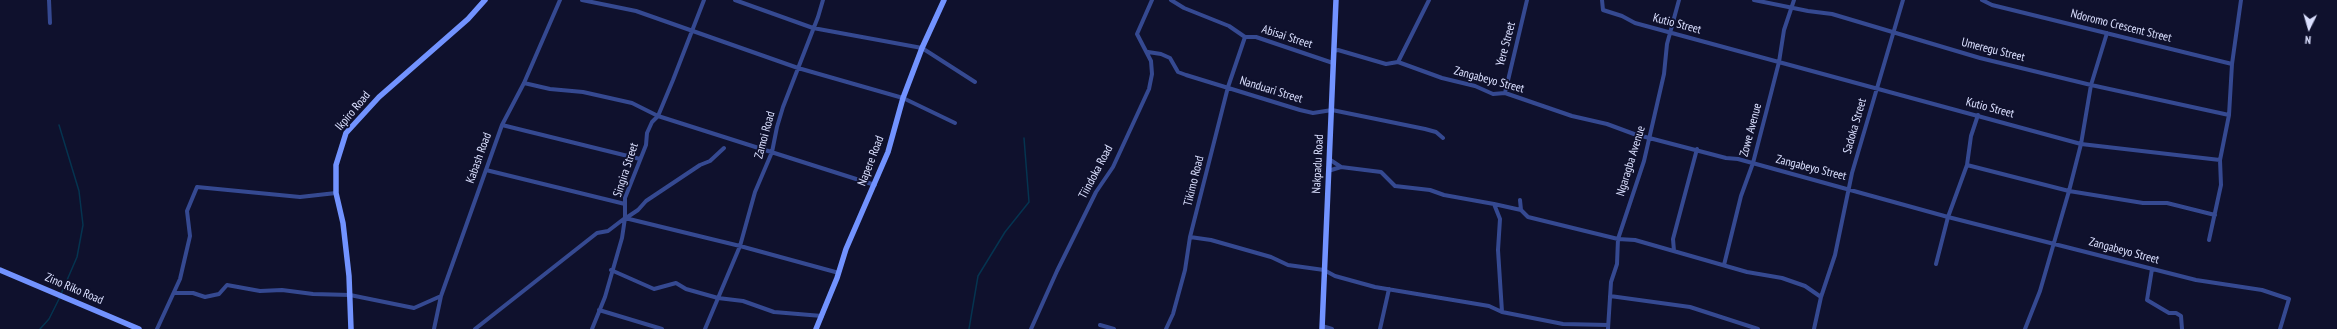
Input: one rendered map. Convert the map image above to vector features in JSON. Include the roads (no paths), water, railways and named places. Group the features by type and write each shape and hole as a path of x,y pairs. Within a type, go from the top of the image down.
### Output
{"street":[{"path":"49,0 50,23"},
{"name":"Ikpiro Road","path":"350,329 350,295 342,222 336,193 336,164 346,133 379,97 468,19 485,0"},
{"name":"Kabash Road","path":"434,329 441,296 502,124 524,83 560,0"},
{"path":"582,0 636,10 798,68 903,98 955,123"},
{"name":"Singira Street","path":"592,329 605,297 611,270 622,238 625,218 625,198 640,159 647,133 652,122 658,116 704,0"},
{"path":"735,0 813,28 922,48 935,58 969,76 975,82"},
{"name":"Zamoi Road","path":"705,329 740,246 755,192 772,152 776,127 823,0"},
{"name":"Napere Road","path":"816,329 839,273 846,249 888,152 903,98 922,48 944,0"},
{"name":"Tiindoka Road","path":"1031,329 1057,271 1096,192 1113,167 1149,89 1152,74 1148,52 1137,34 1152,0"},
{"name":"Abisai Street","path":"1171,0 1184,8 1229,26 1245,38 1256,36 1333,63"},
{"name":"Nakpadu Road","path":"1322,327 1336,0"},
{"path":"1398,62 1429,0"},
{"name":"Yere Street","path":"1505,93 1527,0"},
{"name":"Kutio Street","path":"1602,0 1603,10 1622,16 1635,23 1978,114 2082,144 2220,160"},
{"name":"Ngaragba Avenue","path":"1608,327 1610,296 1617,264 1618,239 1640,174 1679,0"},
{"name":"Umeregu Street","path":"1754,0 1832,14 1980,58 1994,60 2091,85 2229,115"},
{"name":"Zowe Avenue","path":"1724,265 1741,196 1753,163 1779,62 1784,30 1794,0"},
{"name":"Sadoka Street","path":"1814,329 1821,297 1835,255 1849,188 1903,0"},
{"name":"Ndoromo Crescent Street","path":"1982,0 1992,5 2232,64"},
{"path":"2209,240 2221,185 2220,160 2229,115 2232,64 2241,0"},
{"path":"2025,329 2040,291 2069,191 2082,144 2091,85 2107,33"},
{"name":"Tikimo Road","path":"1166,329 1173,314 1184,275 1190,237 1228,87 1245,38"},
{"name":"Zangabeyo Street","path":"1334,51 1338,50 1386,64 1398,62 1442,78 1476,86 1493,94 1505,93 1572,116 1607,124 1649,138 1849,188 1948,216 2054,242 2152,269 2196,280 2262,290 2289,299 2280,329"},
{"name":"Nanduari Street","path":"1148,52 1170,58 1178,72 1300,110 1313,113 1332,110 1436,132 1443,138"},
{"path":"524,83 550,89 583,92 632,103 658,116 772,152 801,163 874,185"},
{"path":"1936,264 1948,216 1966,165 1971,136 1978,114"},
{"path":"502,124 640,159"},
{"path":"475,329 597,233 608,231 638,210 646,201 700,165 710,161 724,148"},
{"path":"1674,251 1673,239 1696,149"},
{"path":"1329,159 1341,167"},
{"path":"1966,165 2069,191 2143,203 2167,203 2215,215"},
{"path":"1328,171 1341,167 1381,172 1388,177 1395,186 1430,190 1444,195 1514,207 1521,210 1528,217 1618,239 1635,240 1724,265 1793,281 1805,286 1821,297"},
{"path":"486,170 625,204"},
{"path":"157,329 180,279 190,236 187,212 196,187 300,196 336,193"},
{"path":"1514,207 1520,201 1521,210"},
{"path":"1494,204 1500,220 1498,250 1502,312"},
{"path":"625,218 740,246 839,273"},
{"path":"1190,237 1211,240 1271,257 1288,265 1324,270 1335,276 1389,290 1489,306 1502,312 1563,324 1608,327"},
{"path":"2152,269 2147,300 2170,313 2176,313 2181,316 2182,329"},
{"name":"Zino Riko Road","path":"0,270 139,329"},
{"path":"611,270 654,288 676,283 686,288 718,298 743,301 774,312 822,316"},
{"path":"174,293 193,293 205,297 219,294 227,285 260,291 282,290 313,294 350,295 414,308 441,296"},
{"path":"1380,329 1389,290"},
{"path":"1610,296 1690,307 1758,329"},
{"path":"599,310 662,329"},
{"path":"1100,325 1114,329"},
{"path":"1322,327 1332,329"}],"waterway":[{"path":"59,125 79,191 83,225 77,257 61,294"},
{"path":"969,329 978,276 1005,232 1029,202 1024,138"},
{"path":"40,329 49,319 60,297"}]}
